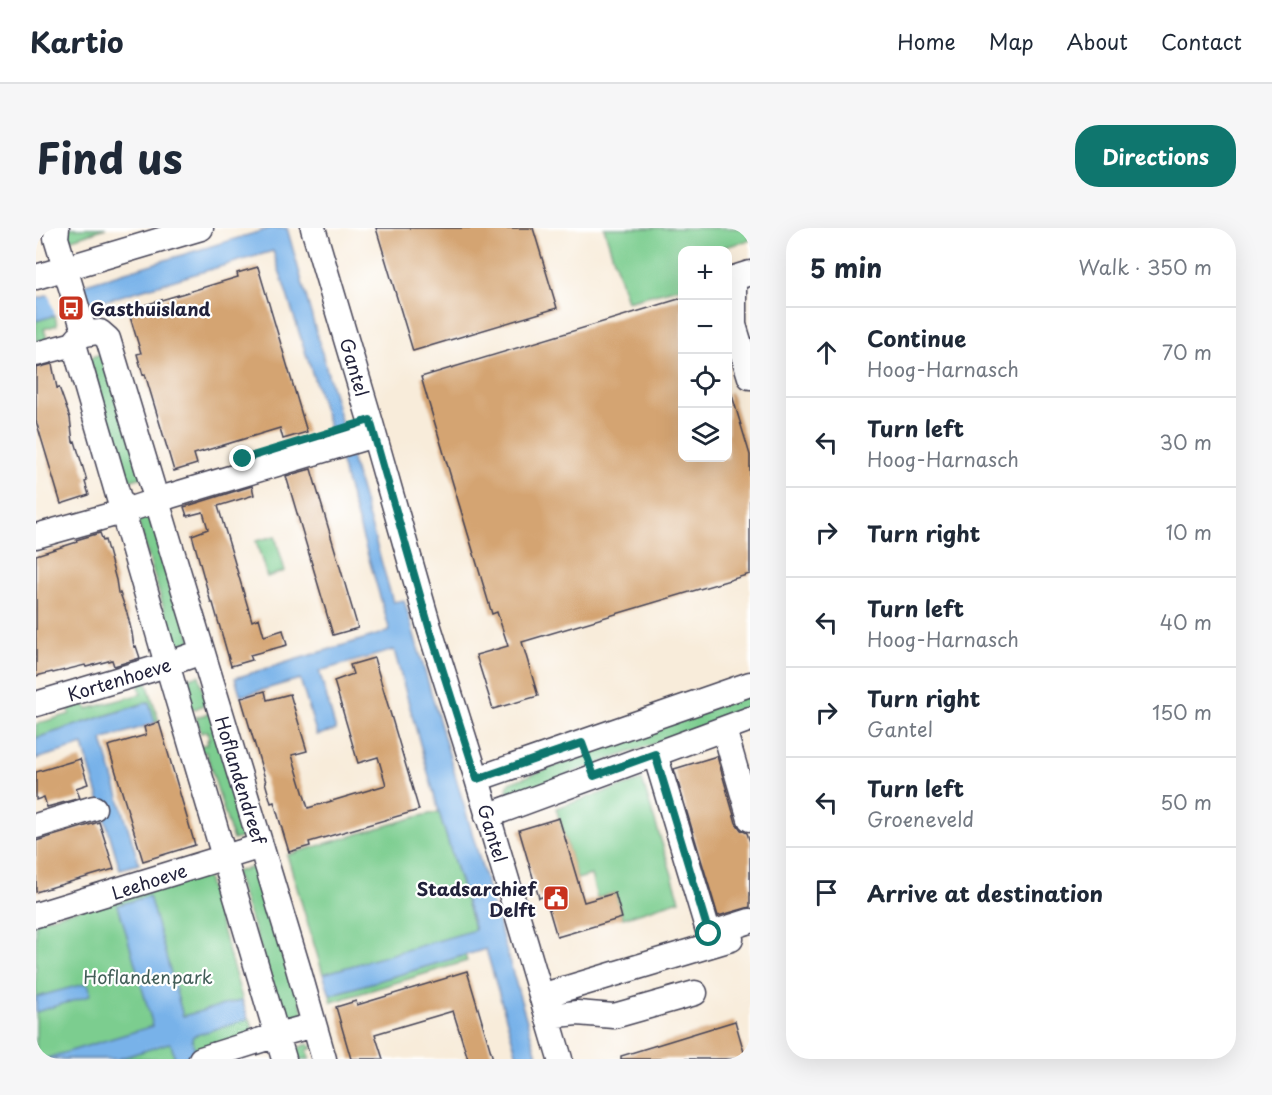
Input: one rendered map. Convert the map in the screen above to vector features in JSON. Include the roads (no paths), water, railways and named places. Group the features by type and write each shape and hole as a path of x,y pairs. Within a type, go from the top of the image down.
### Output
{"street":[{"path":"57,228 57,238 120,505 284,1059"},
{"path":"36,277 68,277 201,228"},
{"name":"Gantel","path":"314,228 367,429 477,779 560,1059"},
{"path":"750,273 734,278 734,325 750,377"},
{"path":"36,354 80,331"},
{"name":"Hoflandendreef","path":"80,331 100,332 108,339 324,1059"},
{"path":"36,536 120,505 367,429"},
{"path":"36,520 120,505"},
{"name":"Kortenhoeve","path":"36,704 202,652"},
{"path":"477,779 750,684"},
{"path":"488,816 749,721"},
{"path":"723,729 750,819"},
{"path":"582,743 594,776"},
{"path":"655,754 709,934 746,928"},
{"path":"36,826 94,808"},
{"name":"Leehoeve","path":"36,915 261,846"},
{"path":"544,1006 746,928"},
{"path":"544,1006 576,1013 614,1016 695,993"},
{"path":"204,1058 314,1025"}],"water":[{"path":"268,228 287,228 393,602 404,600 538,1059 518,1059 486,949 330,995 323,974 475,930 394,650 319,671 336,730 317,735 300,679 241,696 235,678 390,631 341,463 273,251 36,321 36,299"},
{"path":"149,702 155,723 102,740 139,864 120,869 83,745 36,759 36,738"},
{"path":"149,896 183,1016 242,1000 248,1019 193,1036 197,1059 175,1059 169,1043 118,1059 44,1059 153,1026 118,905"},
{"path":"84,984 89,986 89,996 36,1012 36,997"}],"place":[{"name":"Gasthuisland","path":"71,308"},
{"name":"Stadsarchief Delft","path":"556,898"}],"park label":[{"name":"Hoflandenpark","path":"148,976"}]}
